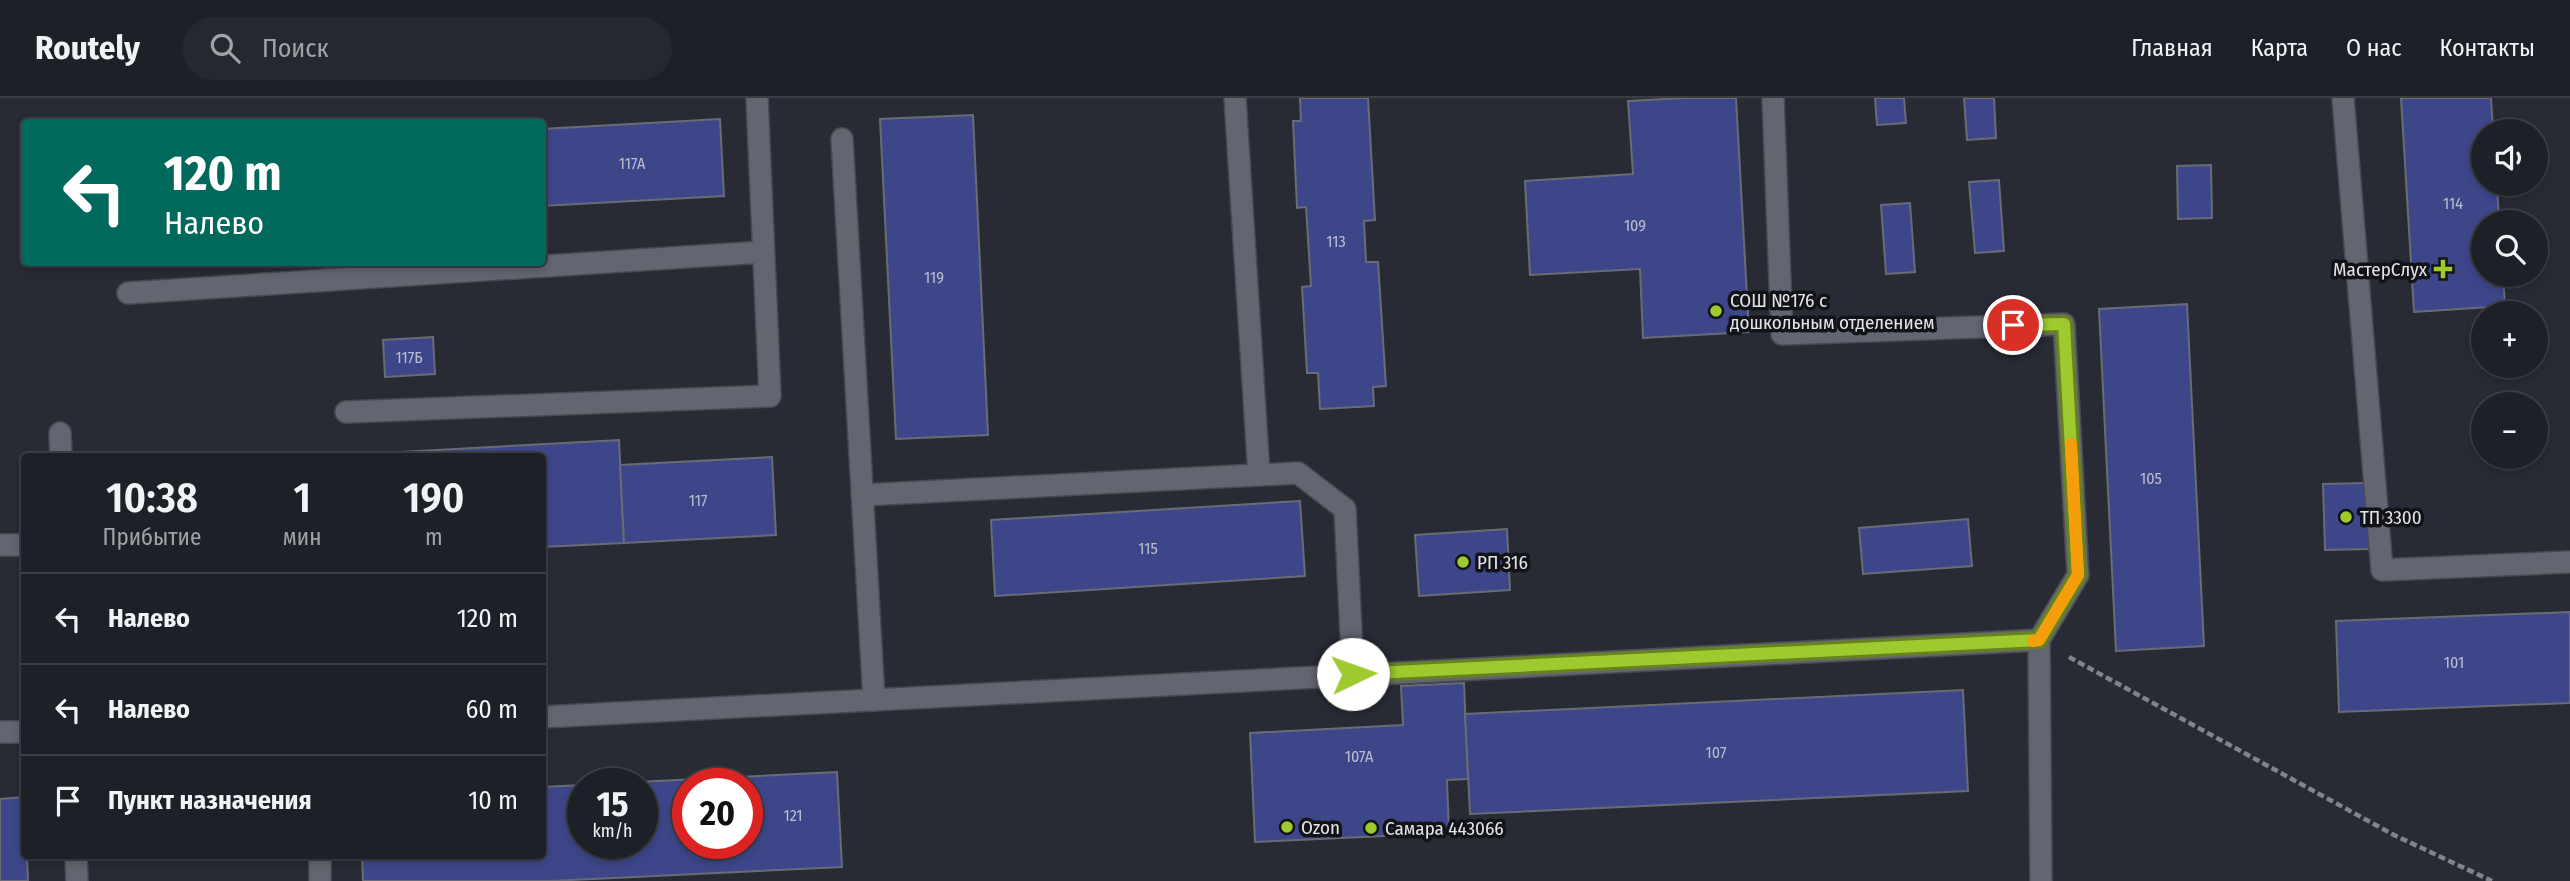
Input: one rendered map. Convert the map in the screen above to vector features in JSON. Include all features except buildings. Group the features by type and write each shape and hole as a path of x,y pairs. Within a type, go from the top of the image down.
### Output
{"lane":[{"path":"346,412 770,396 757,98"},
{"path":"1235,98 1259,475"},
{"path":"1773,98 1782,334 2064,324 2078,575 2039,640 2041,881"},
{"path":"2343,98 2382,570 2570,562"},
{"path":"842,139 874,700"},
{"path":"128,293 763,252"},
{"path":"60,433 61,453"},
{"path":"862,495 1298,473 1345,509 1353,674"},
{"path":"0,545 21,545"},
{"path":"546,717 2039,640"},
{"path":"0,732 21,732"},
{"path":"76,859 77,881"},
{"path":"320,859 320,881"}],"path":[{"path":"2039,640 2394,835 2492,881"}],"slow traffic":[{"path":"2033,641 2039,640 2078,575 2071,444"}],"place":[{"name":"МастерСлух","path":"2443,269"},
{"name":"СОШ №176 с дошкольным отделением","path":"1716,311"},
{"name":"ТП 3300","path":"2346,517"},
{"name":"РП 316","path":"1463,562"},
{"name":"Ozon","path":"1287,827"},
{"name":"Самара 443066","path":"1371,828"}],"route":[{"path":"1353,674 2039,640 2078,575 2064,324 2013,325"}]}
